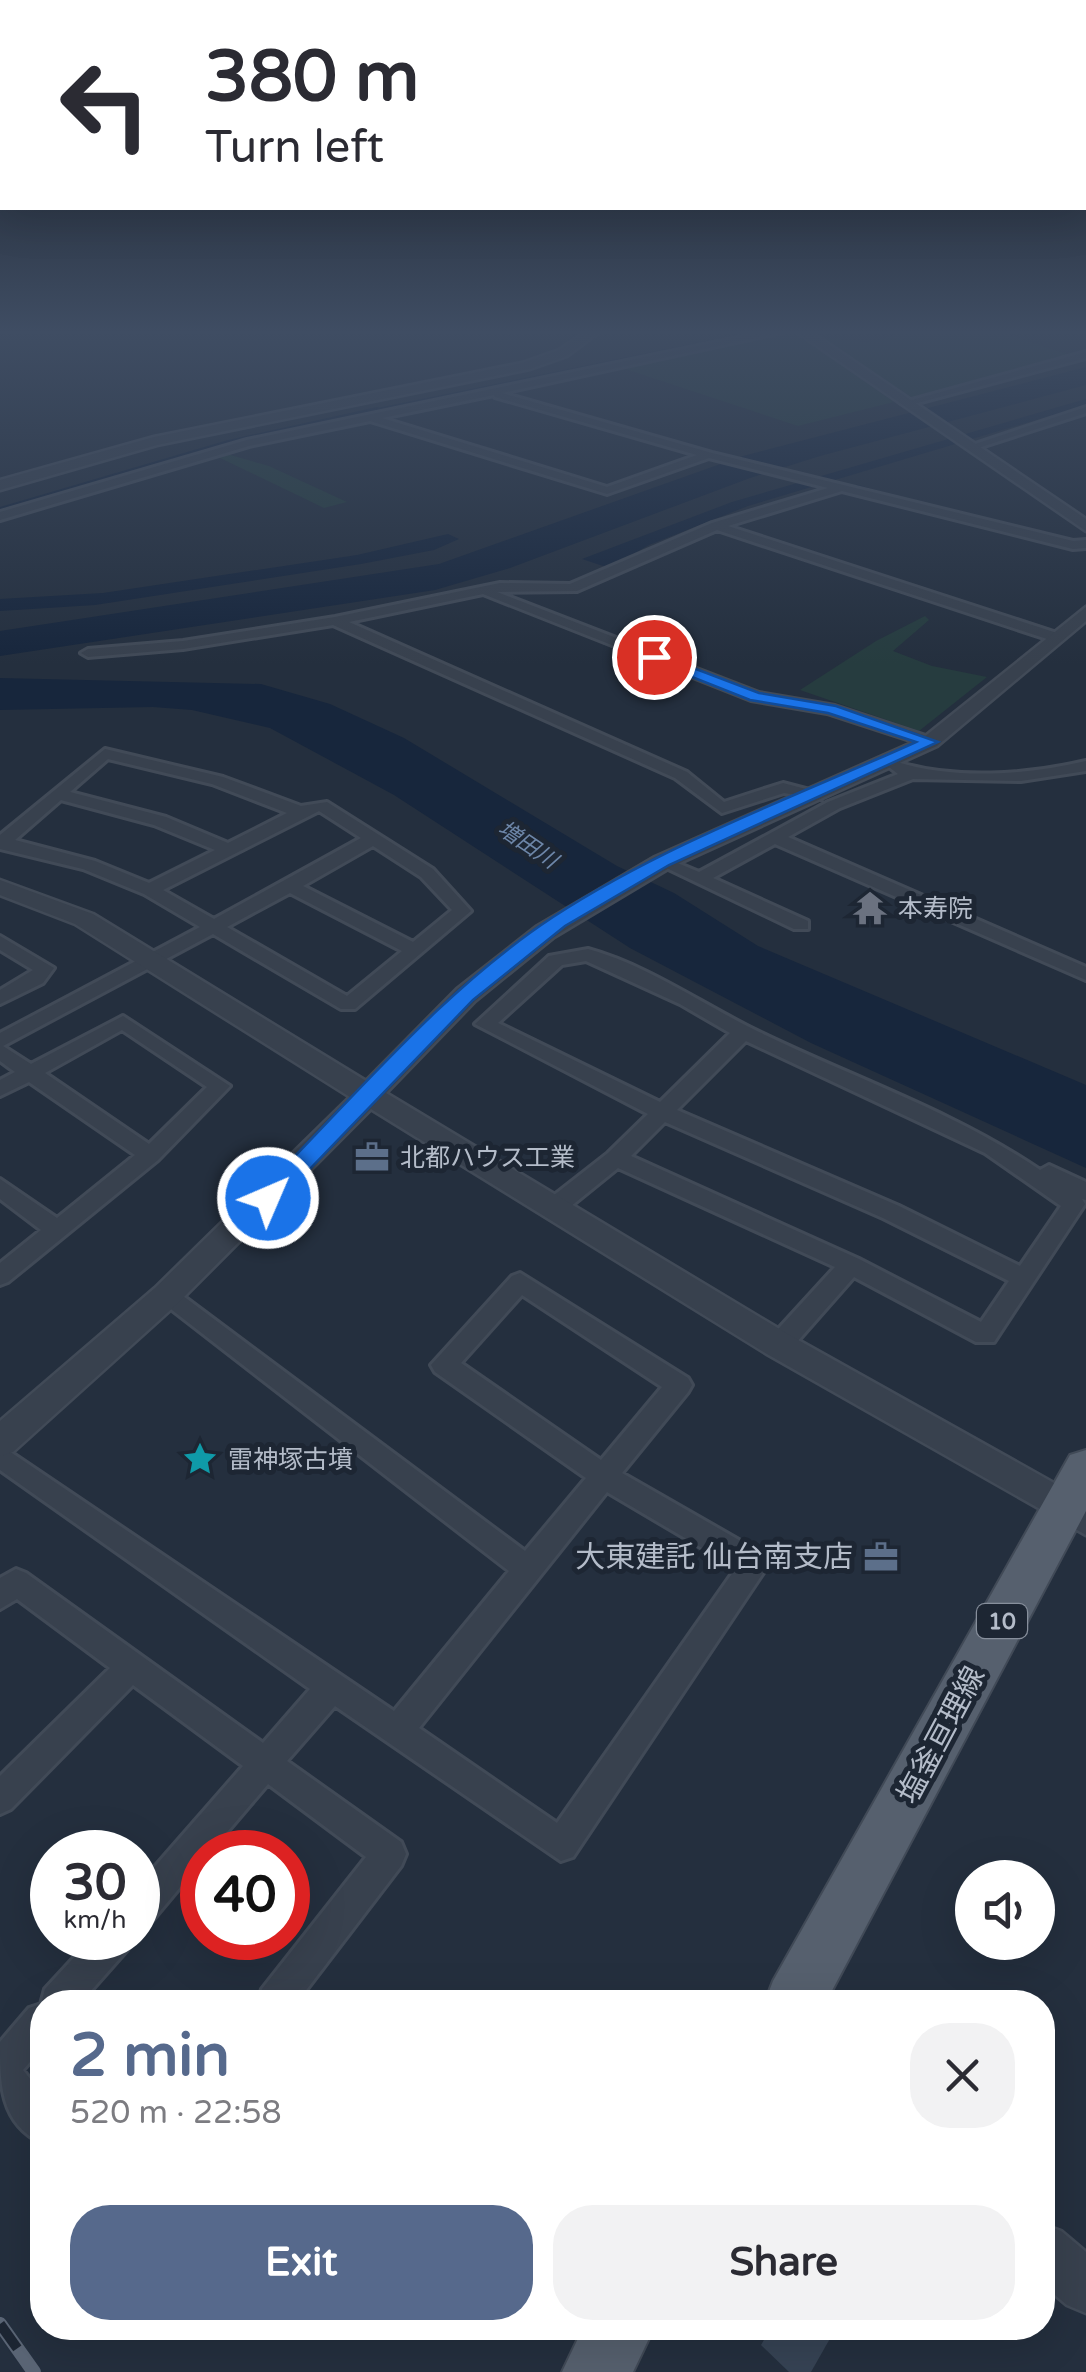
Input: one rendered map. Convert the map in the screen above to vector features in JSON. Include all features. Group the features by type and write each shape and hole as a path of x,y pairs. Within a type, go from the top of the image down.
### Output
{"main road":[{"name":"塩釜亘理線","path":"801,1990 1079,1498"},
{"path":"596,2372 613,2340"}],"street":[{"path":"0,485 152,443"},
{"path":"0,516 249,443"},
{"path":"452,443 608,490 715,457"},
{"path":"666,443 1073,545 1086,544"},
{"path":"965,443 1086,526"},
{"path":"969,445 977,443"},
{"path":"88,653 184,645 335,622 500,587 572,588 716,526 839,487"},
{"path":"716,526 1055,637"},
{"path":"485,592 756,697 830,709 930,742"},
{"path":"0,1442 166,1296 466,996 552,927 656,865 930,742 1086,612"},
{"path":"335,622 681,775 722,808 783,788 815,796"},
{"path":"1,842 105,754 217,780 301,812"},
{"path":"890,763 911,774"},
{"path":"699,879 834,805 911,774 1014,777 1086,766"},
{"path":"58,794 160,821 230,850"},
{"path":"1,842 89,865 150,890 348,1006 462,910 427,873 321,805 150,890"},
{"path":"773,837 1086,974"},
{"path":"0,1042 374,838"},
{"path":"656,865 699,879 801,925"},
{"path":"290,886 412,949"},
{"path":"0,887 84,919 779,1345 1079,1498"},
{"path":"552,927 588,954 687,1000 743,1032 1086,1192"},
{"path":"0,942 44,968 36,979 0,998"},
{"path":"588,954 556,960 485,1024 662,1112 891,1212 1024,1278"},
{"path":"0,1090 123,1022 220,1086 150,1155 0,1276"},
{"path":"552,1209 616,1158 743,1032"},
{"path":"0,1052 150,1155"},
{"path":"616,1158 852,1265 985,1335 1074,1204 993,1148"},
{"path":"0,1188 58,1231"},
{"path":"779,1345 852,1265"},
{"path":"0,1456 397,1732 561,1845 755,1564 604,1476 444,1365 520,1282 679,1384 604,1476 397,1732"},
{"path":"166,1296 528,1570"},
{"path":"0,1596 16,1582 389,1854 284,1990"},
{"path":"0,1798 132,1666"},
{"path":"160,1886 332,1686"},
{"path":"69,1990 95,1960"},
{"path":"30,2035 0,2069 30,2108"},
{"path":"1055,2261 1086,2286"}],"green space":[{"path":"227,454 269,466 347,502 324,508 218,457"},
{"path":"925,616 929,620 893,651 932,666 987,677 919,731 800,690 876,641"}],"water":[{"path":"219,443 238,443 0,513 0,507"},
{"path":"794,443 870,443 750,478 510,568 435,590 0,656 0,631 439,564 743,456"},
{"path":"936,443 960,443 748,506 649,545 609,568 582,559 732,502"},
{"path":"448,534 459,539 434,550 361,564 95,605 0,611 0,599 103,593 357,555"},
{"name":"増田川","path":"0,678 261,684 330,704 404,738 617,866 674,893 758,946 1086,1085 1086,1168 811,1043 630,948 394,795 270,728 192,710 153,707 0,710"}],"building":[{"path":"764,2340 829,2340 811,2372 789,2372 761,2345"}],"waterway":[{"path":"857,486 899,498"},
{"path":"890,496 901,499"}],"railway":[{"path":"0,2324 34,2372"}],"place":[{"name":"本寿院","path":"870,908"},
{"name":"北都ハウス工業","path":"372,1157"},
{"name":"雷神塚古墳","path":"200,1459"},
{"name":"大東建託 仙台南支店","path":"881,1557"}],"route":[{"path":"268,1198 427,1033 499,967 558,922 703,842 890,763 930,742 830,709 756,697 654,657"}]}
